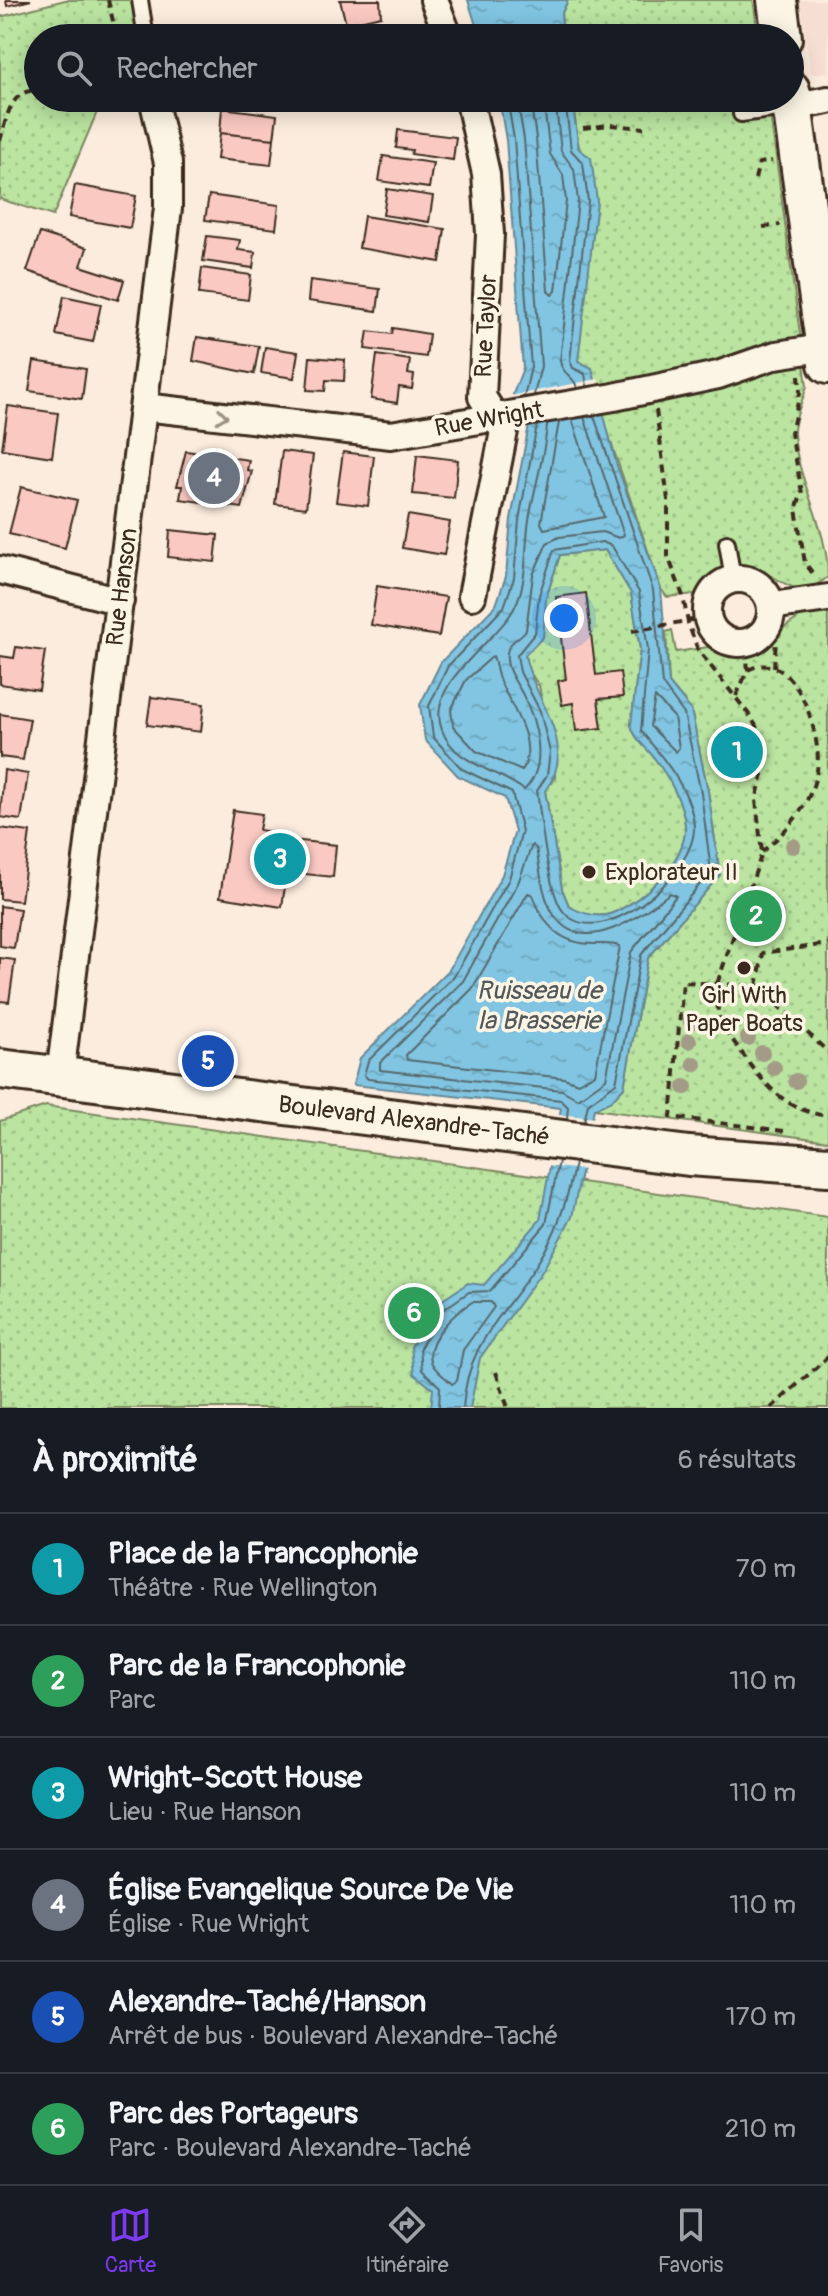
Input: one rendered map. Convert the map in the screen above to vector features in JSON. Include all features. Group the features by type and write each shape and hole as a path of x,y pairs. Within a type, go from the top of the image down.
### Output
{"main road":[{"path":"777,0 780,24"},
{"path":"804,110 827,353"},
{"name":"Boulevard Alexandre-Taché","path":"0,1069 611,1146 759,1163 828,1166"}],"street":[{"path":"434,0 443,24"},
{"name":"Rue Hanson","path":"60,1076 169,191 168,163 156,112"},
{"name":"Rue Taylor","path":"472,112 486,174 490,234 482,397 505,416 472,596"},
{"name":"Rue Wright","path":"144,407 391,435 614,397 718,375 776,355 827,353"},
{"path":"0,570 120,601"},
{"path":"733,579 753,582 762,588 771,606 767,627 750,641 739,643 719,636 698,620 710,597 723,583 733,579"},
{"path":"771,606 828,598"}],"lane":[{"path":"140,0 144,24"},
{"path":"741,114 749,112"},
{"path":"727,543 733,579"}],"path":[{"path":"108,0 114,24"},
{"path":"0,141 13,101 24,92"},
{"path":"583,128 610,125 644,128"},
{"path":"755,179 759,163 775,161"},
{"path":"763,227 783,225"},
{"path":"657,388 655,424 668,500 668,556 683,596 698,620 698,650 736,696 761,732 766,745 767,758 756,800 762,853 717,984 718,1015 724,1029 787,1105 805,1113 828,1116"},
{"path":"632,631 698,620"},
{"path":"774,667 776,641"},
{"path":"736,696 748,670 747,660"},
{"path":"748,670 764,665 774,667 791,681 814,722 819,754 807,802 792,823 762,853"},
{"path":"757,986 763,953 828,944"},
{"path":"797,1132 671,1117 683,982 757,986 828,1052"},
{"path":"771,1408 828,1357"},
{"path":"496,1372 508,1408"}],"shaded area":[{"path":"800,0 828,0 828,72 811,74"}],"green space":[{"path":"65,0 140,0 144,24 24,24 24,112 97,112 53,216 0,199 0,17"},
{"path":"568,0 753,0 757,24 562,24 561,15"},
{"path":"574,112 770,112 807,386 794,434 801,470 827,559 828,577 816,585 797,588 751,571 710,577 695,594 667,597 661,589 601,413 595,383 577,362 597,201 579,149"},
{"path":"605,550 631,593 640,649 631,725 670,782 682,808 685,825 679,852 660,878 635,900 600,916 569,906 562,889 545,791 555,778 555,764 539,686 527,668 525,655 543,637 546,598 560,555"},
{"path":"828,613 828,1141 594,1109 611,1101 624,1087 648,958 720,875 708,791 691,710 669,683 666,632 672,630 676,652 708,647 735,655 752,650 801,616"},
{"path":"46,1106 828,1217 828,1408 0,1408 0,1121"}],"water":[{"path":"468,0 568,0 561,15 562,24 476,24"},
{"name":"Ruisseau de la Brasserie","path":"501,112 574,112 579,149 591,158 597,201 578,361 592,368 616,463 661,589 669,683 691,710 708,791 720,875 648,958 624,1087 611,1101 594,1109 572,1217 543,1270 480,1358 470,1408 431,1408 433,1389 414,1374 411,1347 438,1303 468,1283 484,1285 540,1220 561,1108 353,1085 360,1058 449,970 502,875 515,831 505,798 458,776 425,740 420,705 441,662 496,605 506,576 511,519 529,425 513,394 523,368","holes":["605,550 631,593 640,649 631,725 674,790 684,817 684,838 671,866 635,900 610,914 583,913 569,906 562,889 545,791 555,774 558,756 556,739 525,655 543,637 546,598 560,555"]}],"pier":[{"path":"598,379 605,409 524,424 510,396"},
{"path":"556,1114 597,1118 586,1170 546,1166"}],"building":[{"path":"6,0 31,0 7,6"},
{"path":"340,0 380,0 381,16 346,24"},
{"path":"222,112 277,115 274,139 220,133"},
{"path":"398,130 456,137 453,160 411,154 412,150 396,148"},
{"path":"220,133 274,139 271,165 217,159"},
{"path":"383,156 433,163 429,188 379,181"},
{"path":"75,185 136,196 130,228 69,217"},
{"path":"387,189 433,196 429,222 383,215"},
{"path":"209,195 279,205 276,229 205,220"},
{"path":"364,216 445,229 440,262 359,248"},
{"path":"40,233 87,248 81,266 124,280 118,300 27,271"},
{"path":"207,236 240,240 238,250 255,252 253,268 203,261"},
{"path":"202,268 251,275 248,300 199,294"},
{"path":"310,280 380,289 377,311 308,301"},
{"path":"64,296 101,304 93,342 56,335"},
{"path":"393,328 429,334 426,357 365,349 368,331 392,334"},
{"path":"197,337 259,346 254,374 193,361"},
{"path":"265,347 298,352 294,378 261,373"},
{"path":"377,355 410,360 408,374 414,375 412,389 399,387 397,403 371,399"},
{"path":"310,357 345,360 344,381 326,380 325,391 307,390"},
{"path":"34,361 86,369 82,399 29,391"},
{"path":"8,406 58,413 52,457 2,449"},
{"path":"186,451 249,460 247,470 252,471 242,508 180,499 182,486 177,486"},
{"path":"282,451 313,455 306,508 275,504"},
{"path":"343,452 374,456 368,506 336,502"},
{"path":"417,455 458,460 454,498 413,494"},
{"path":"21,487 77,500 65,548 9,534"},
{"path":"408,515 450,522 444,555 402,548"},
{"path":"170,530 218,535 215,562 168,557"},
{"path":"377,586 446,597 439,636 371,625"},
{"path":"586,593 596,675 620,672 623,697 598,699 602,728 576,731 573,703 562,705 558,681 566,679 556,597"},
{"path":"16,647 45,651 39,690 0,684 0,656 14,658"},
{"path":"151,697 204,704 201,732 147,725"},
{"path":"0,714 30,719 23,760 0,757"},
{"path":"4,770 28,774 21,820 0,817"},
{"path":"233,810 262,814 259,830 284,834 283,839 336,845 333,877 287,872 282,907 220,897"},
{"path":"0,828 30,832 21,901 0,899"},
{"path":"0,906 20,909 14,948 0,946"},
{"path":"0,958 15,960 9,1002 0,1001"}],"place":[{"name":"Église Evangelique Source De Vie","path":"214,478"},
{"name":"Place de la Francophonie","path":"737,752"},
{"name":"Wright-Scott House","path":"280,859"},
{"name":"Explorateur II","path":"589,872"},
{"name":"Parc de la Francophonie","path":"756,916"},
{"name":"Girl With Paper Boats","path":"744,968"},
{"name":"Alexandre-Taché/Hanson","path":"208,1061"},
{"name":"Parc des Portageurs","path":"414,1313"}]}
